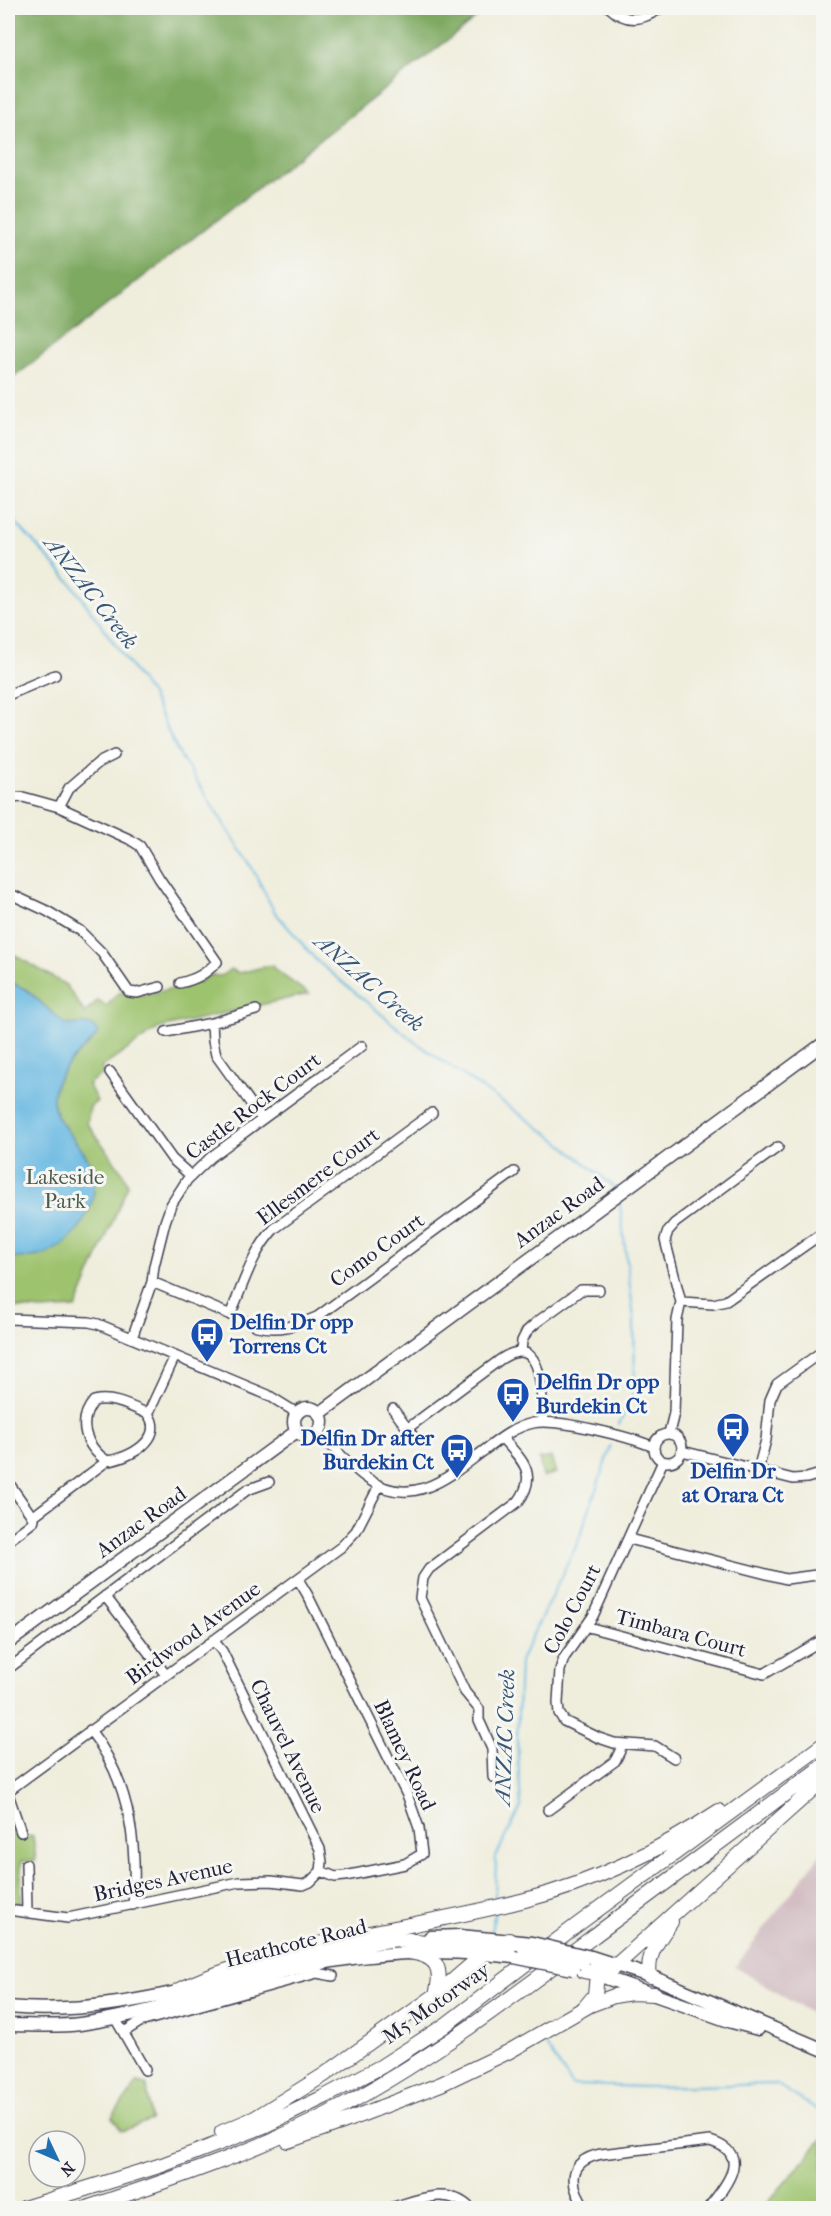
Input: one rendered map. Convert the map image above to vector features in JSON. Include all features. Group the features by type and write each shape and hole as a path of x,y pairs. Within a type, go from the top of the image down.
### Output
{"highway":[{"path":"178,1991 201,1979 308,1946 510,1904 587,1881 660,1848 824,1742"},
{"name":"M5 Motorway","path":"24,2208 162,2165 264,2126 382,2066 444,2026 824,1742"},
{"name":"M5 Motorway","path":"86,2208 180,2177 291,2131 342,2106 408,2068 518,1994 824,1765"},
{"path":"400,1940 488,1950 524,1950 607,1971 618,1964 824,1779"},
{"path":"650,1976 648,1967 650,1956 664,1931 687,1902"},
{"path":"48,2202 98,2178 180,2151 255,2118 324,2074 436,1995 488,1950 509,1940"},
{"path":"409,1952 428,1957 439,1970 440,1980 436,1995"},
{"path":"579,2012 595,1995 587,1967"},
{"path":"180,2177 340,2123 432,2087 508,2052 590,2005 614,1996 631,1993 655,1994"}],"main road":[{"name":"Anzac Road","path":"319,1414 824,1043"},
{"path":"309,1408 319,1414 322,1423 317,1432 308,1436 297,1431 293,1421 297,1413 309,1408"},
{"name":"Anzac Road","path":"8,1643 297,1431"},
{"name":"Heathcote Road","path":"8,2007 64,2008 103,2005 219,1982 356,1945 400,1940 460,1936 509,1940 524,1950"},
{"name":"Heathcote Road","path":"8,2025 78,2025 115,2018 223,1991 297,1968 346,1959 409,1952 488,1950"},
{"path":"618,1964 824,2050"},
{"path":"587,1967 732,2022 794,2038"}],"street":[{"path":"610,8 630,19 642,18 662,8"},
{"path":"8,695 55,675"},
{"path":"59,807 69,788 98,763 114,755"},
{"path":"8,798 23,797 59,807 140,846 159,878 217,962 206,974 180,983"},
{"path":"8,893 47,911 80,931 102,953 124,988 129,992 137,993 160,987"},
{"path":"166,1032 212,1023 256,1010"},
{"path":"212,1023 216,1055 262,1119"},
{"name":"Castle Rock Court","path":"132,1338 152,1282 156,1254 171,1205 191,1176 211,1157 362,1046"},
{"path":"110,1072 172,1159 191,1176"},
{"name":"Ellesmere Court","path":"231,1316 264,1239 274,1229 432,1113"},
{"path":"682,1451 674,1460 663,1461 656,1455 654,1447 657,1439 669,1433 674,1413 677,1320 681,1302 665,1240 668,1230 778,1147"},
{"name":"Como Court","path":"152,1282 257,1326 273,1330 286,1328 317,1317 514,1172"},
{"path":"681,1302 713,1304 726,1301 824,1232"},
{"path":"521,1352 522,1341 527,1331 537,1322 581,1290 599,1290"},
{"path":"8,1319 35,1322 89,1322 268,1395 297,1413"},
{"path":"758,1470 766,1440 772,1391 777,1384 824,1350"},
{"path":"408,1428 501,1359 510,1353 521,1352 530,1356 540,1373 543,1421"},
{"path":"148,1414 175,1356"},
{"path":"32,1517 107,1461 120,1460 148,1441 154,1430 148,1414 103,1398 92,1403 86,1414 85,1434 99,1455 107,1461"},
{"path":"393,1409 416,1440"},
{"path":"317,1432 363,1475 379,1486 407,1491 444,1480 502,1438 527,1424 543,1421 563,1423 654,1447"},
{"path":"669,1433 680,1440 682,1451"},
{"path":"493,1777 492,1749 480,1726 479,1709 465,1692 420,1598 423,1578 429,1569 518,1502 525,1493 528,1474 514,1451 502,1438"},
{"path":"682,1451 793,1479 824,1473"},
{"name":"Colo Court","path":"663,1461 588,1627 564,1658 558,1687 559,1713 568,1724 599,1738 621,1744 655,1746 674,1758"},
{"path":"8,1482 32,1517 33,1522 8,1541"},
{"path":"8,1669 247,1490 269,1482"},
{"name":"Birdwood Avenue","path":"8,1793 350,1539 379,1486"},
{"path":"628,1539 786,1579 824,1574"},
{"name":"Blamey Road","path":"298,1579 313,1604 408,1797 419,1828 422,1854 405,1864 345,1876 335,1876 321,1871"},
{"path":"105,1596 166,1675"},
{"name":"Timbara Court","path":"588,1627 764,1674 824,1639"},
{"name":"Chauvel Avenue","path":"213,1640 222,1651 320,1849 321,1871"},
{"path":"90,1730 110,1760 127,1807 135,1850 136,1874 133,1905"},
{"path":"548,1810 615,1761 621,1744"},
{"path":"8,1793 21,1832"},
{"path":"26,1864 27,1913"},
{"name":"Bridges Avenue","path":"8,1910 68,1918 239,1882 271,1881 303,1885 310,1882 321,1871"},
{"path":"124,2032 140,2022 318,1973 333,1976"},
{"path":"115,2018 145,2070"},
{"path":"586,2208 576,2192 573,2180 577,2169 587,2158 601,2154 710,2141 724,2147 730,2154 733,2169 726,2186 708,2208"},
{"path":"390,2208 446,2195 470,2208"}],"shaded area":[{"path":"823,1851 823,2021 735,1967"}],"green space":[{"path":"8,8 489,8 8,382"},
{"name":"Lakeside Park","path":"8,951 66,985 85,1013 98,1000 107,1006 121,992 145,995 199,982 210,975 221,976 231,969 239,973 272,965 275,970 309,994 159,1028 101,1068 104,1073 88,1084 97,1101 90,1107 87,1123 123,1173 128,1185 76,1308 41,1310 8,1307"},
{"path":"551,1457 556,1473 543,1477 539,1459"},
{"path":"8,1808 18,1839 33,1836 36,1860 21,1861 21,1900 17,1906 8,1907"},
{"path":"137,2083 147,2085 151,2120 122,2131 112,2117"},
{"path":"823,2138 823,2208 763,2208"}],"water":[{"path":"8,981 27,990 66,1025 88,1024 98,1033 63,1072 56,1085 53,1099 63,1126 82,1149 91,1166 94,1192 91,1205 78,1228 59,1247 43,1255 23,1258 8,1258"}],"waterway":[{"name":"ANZAC Creek","path":"8,514 71,583 151,695 178,752 251,866 274,911 317,961 415,1042 553,1137 612,1185 615,1190"},
{"name":"ANZAC Creek","path":"619,1198 634,1319 635,1389 619,1424"},
{"name":"ANZAC Creek","path":"495,1898 496,1856 521,1807 517,1740 520,1661 578,1542 611,1446"},
{"name":"ANZAC Creek","path":"491,1931 495,1912"},
{"name":"ANZAC Creek","path":"546,2046 572,2085 649,2087 776,2084 824,2114"}],"place":[{"name":"Delfin Dr opp Torrens Ct","path":"207,1363"},
{"name":"Delfin Dr opp Burdekin Ct","path":"513,1423"},
{"name":"Delfin Dr at Orara Ct","path":"733,1458"},
{"name":"Delfin Dr after Burdekin Ct","path":"457,1479"}]}
